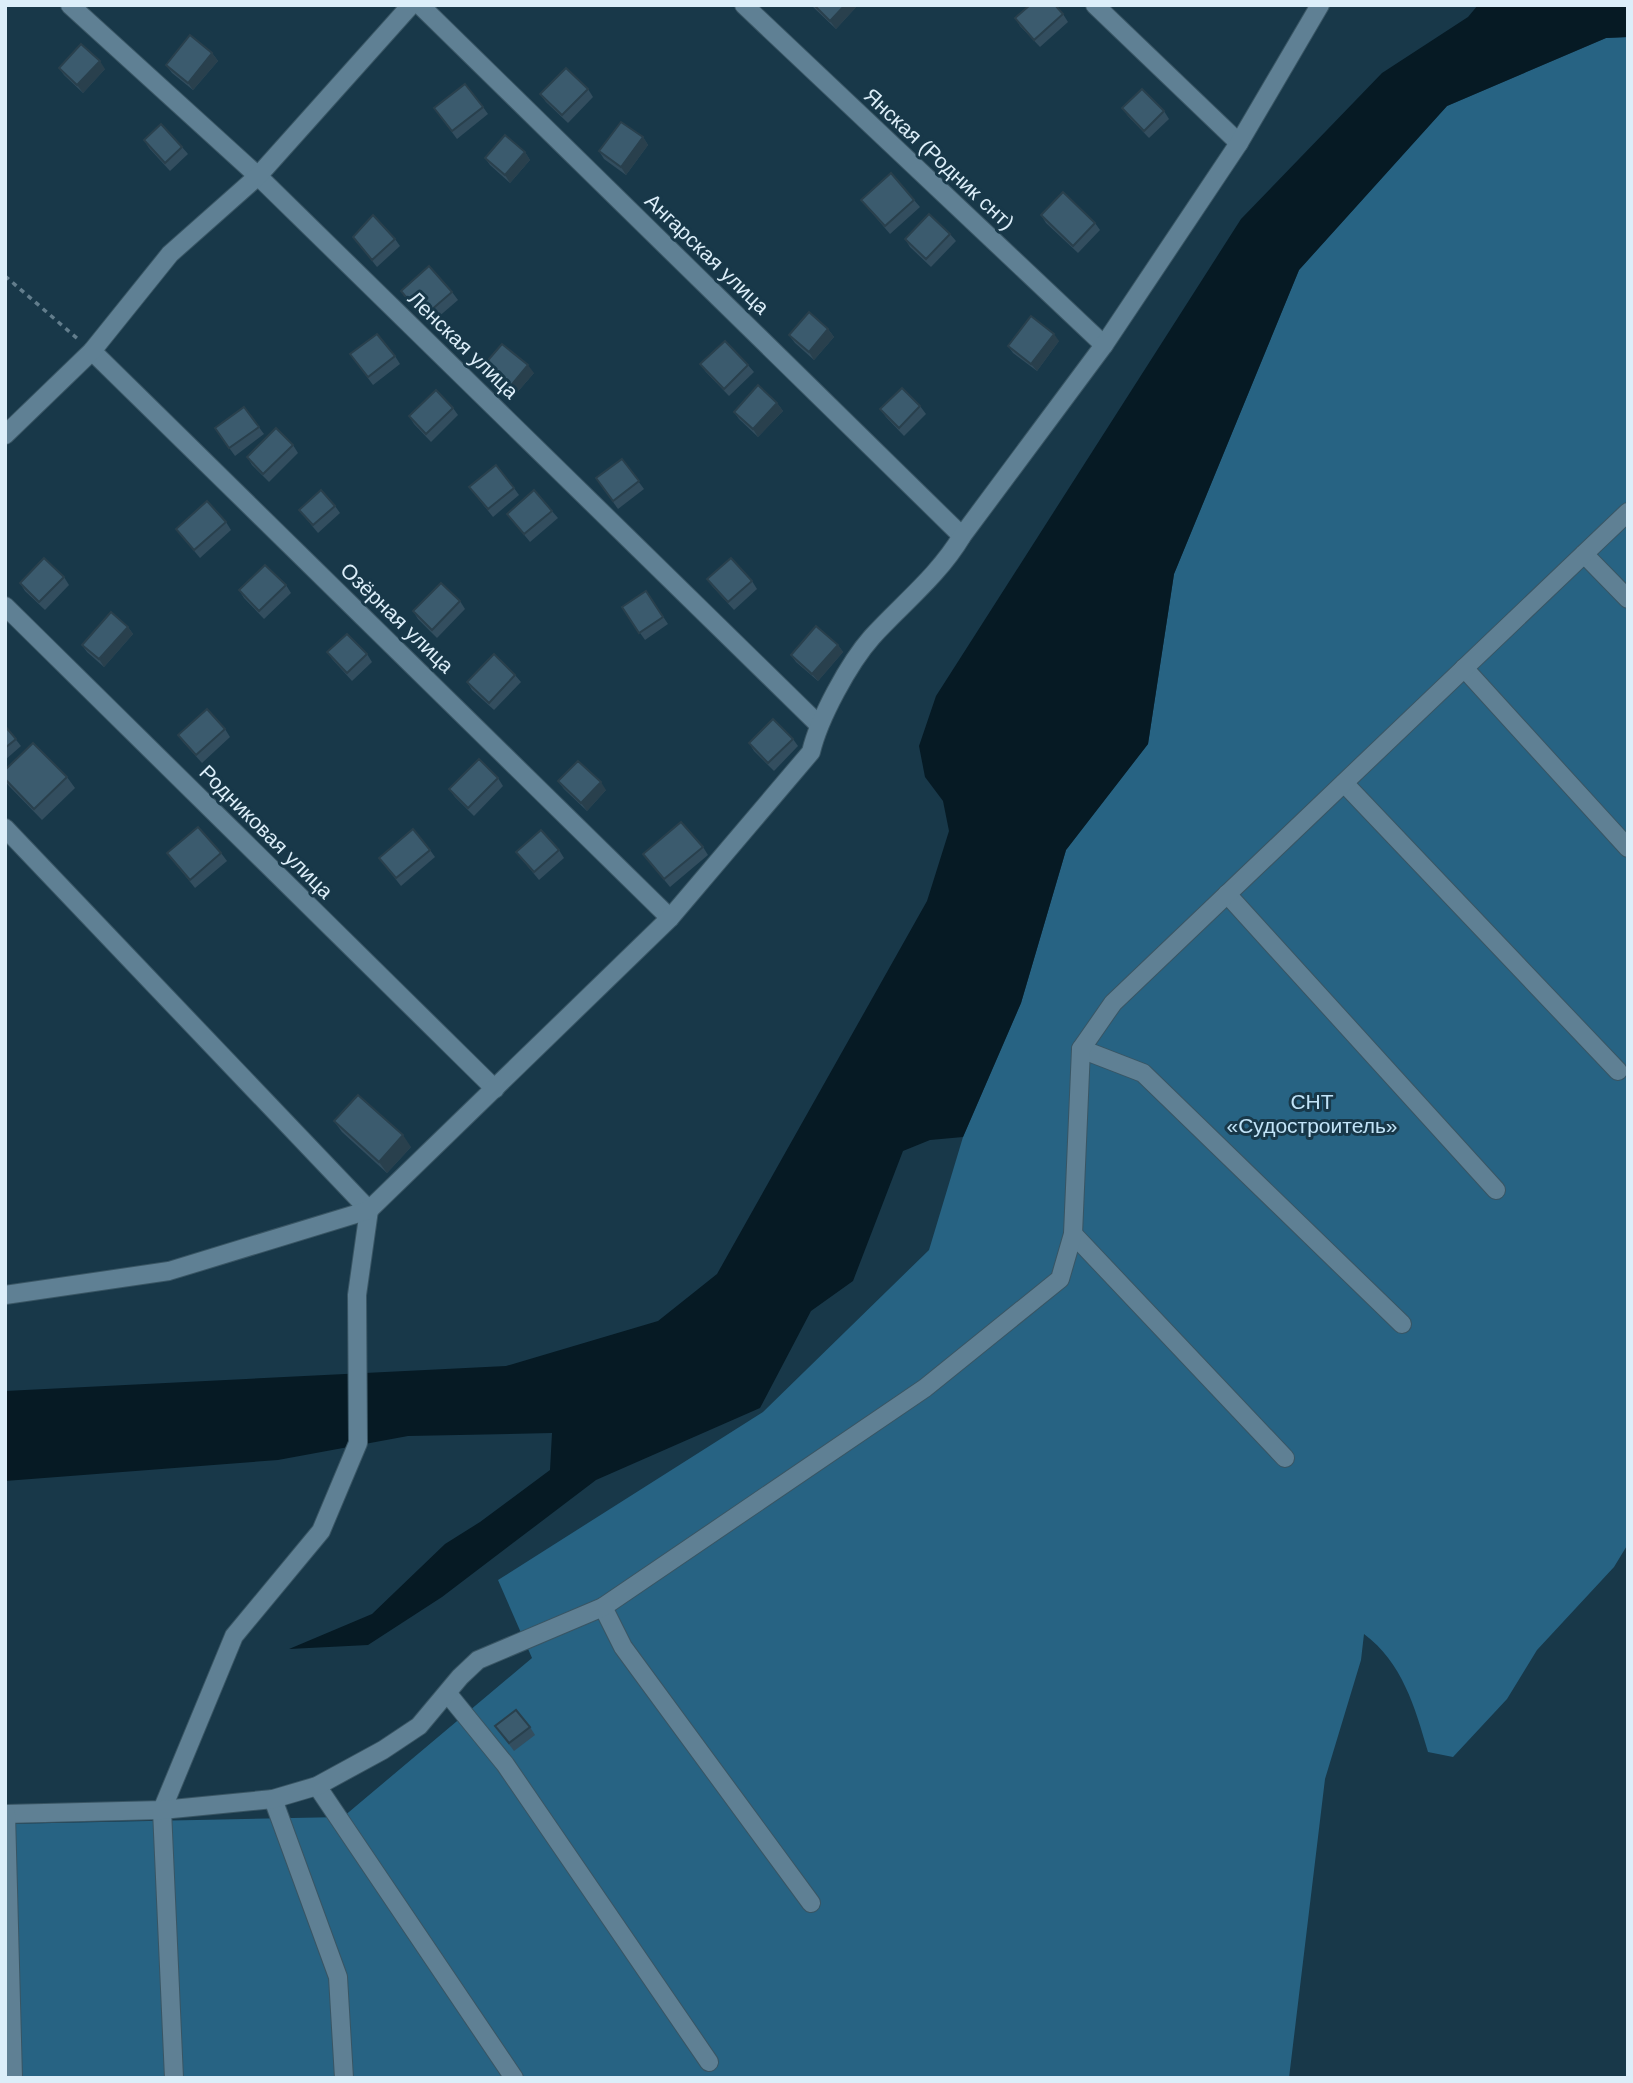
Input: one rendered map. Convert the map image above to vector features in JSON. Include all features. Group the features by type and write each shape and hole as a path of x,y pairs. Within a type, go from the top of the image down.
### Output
{"street":[{"name":"Ленская улица","path":"70,5 258,176 818,724"},
{"path":"5,435 92,351 170,254 258,176 411,5"},
{"name":"Ангарская улица","path":"420,5 962,536"},
{"name":"Янская (Родник снт)","path":"744,5 1104,345"},
{"path":"1095,5 1239,144"},
{"path":"5,1294 169,1270 369,1210 670,918 811,752 818,724 870,640 946,562 962,536 1104,345 1239,144 1320,5"},
{"name":"Озёрная улица","path":"92,351 670,918"},
{"path":"13,2078 5,1814 162,1810 273,1798 317,1786 400,1740 419,1726 478,1660 603,1607 936,1380 1060,1279 1073,1234 1081,1049 1113,1003 1628,512"},
{"path":"1584,554 1628,599"},
{"name":"Родниковая улица","path":"5,606 495,1089"},
{"path":"1464,668 1628,848"},
{"path":"1344,783 1618,1071"},
{"path":"5,828 369,1210"},
{"path":"1227,894 1496,1190"},
{"path":"1081,1049 1143,1073 1402,1324"},
{"path":"174,2078 162,1810 234,1636 321,1531 358,1443 357,1296 369,1210"},
{"path":"1073,1234 1285,1458"},
{"path":"603,1607 623,1647 811,1903"},
{"path":"448,1694 505,1764 709,2062"},
{"path":"317,1786 514,2078"},
{"path":"273,1798 338,1977 344,2078"}],"path":[{"path":"5,276 92,351"}],"green space":[{"name":"СНТ «Судостроитель»","path":"1628,37 1628,1544 1614,1567 1537,1650 1507,1699 1453,1757 1428,1752 1412,1702 1398,1672 1377,1645 1364,1634 1361,1660 1325,1779 1289,2078 5,2078 5,1824 343,1817 532,1658 498,1580 763,1412 929,1250 963,1137 1021,1003 1066,850 1148,744 1174,574 1299,270 1447,106 1606,38"}],"shaded area":[{"path":"1478,5 1628,5 1628,37 1606,38 1447,106 1299,270 1174,574 1148,744 1066,850 1021,1003 963,1137 930,1140 903,1151 853,1281 811,1311 760,1408 596,1480 442,1597 368,1645 289,1649 372,1614 445,1544 480,1522 550,1470 552,1433 408,1436 278,1460 5,1481 5,1391 506,1366 658,1321 717,1274 927,901 949,831 943,801 925,777 919,746 936,696 1241,219 1382,73 1468,17"}],"building":[{"path":"814,5 845,5 830,21"},
{"path":"1030,5 1055,5 1063,14 1034,40 1015,18"},
{"path":"190,35 212,53 188,83 166,65"},
{"path":"81,44 100,61 77,85 59,68"},
{"path":"566,68 588,89 562,115 540,94"},
{"path":"465,84 483,107 452,131 434,108"},
{"path":"1142,89 1164,111 1144,131 1122,108"},
{"path":"621,122 643,137 621,167 599,151"},
{"path":"161,124 182,147 165,163 144,140"},
{"path":"505,135 525,152 505,175 485,158"},
{"path":"891,173 914,200 885,226 861,200"},
{"path":"1063,192 1095,223 1073,246 1041,215"},
{"path":"929,214 950,234 926,259 905,239"},
{"path":"373,215 395,239 372,260 353,237"},
{"path":"429,266 452,292 423,317 401,291"},
{"path":"809,312 828,329 809,352 789,335"},
{"path":"1031,316 1054,334 1031,364 1008,346"},
{"path":"377,334 395,356 368,377 350,354"},
{"path":"725,341 748,365 724,389 700,364"},
{"path":"502,344 528,365 509,388 483,366"},
{"path":"758,385 777,403 753,429 734,412"},
{"path":"902,388 920,406 899,428 880,409"},
{"path":"436,390 453,408 426,434 409,416"},
{"path":"244,407 259,427 229,448 215,428"},
{"path":"276,428 293,445 263,474 247,457"},
{"path":"622,459 639,481 613,501 596,478"},
{"path":"496,465 514,488 488,509 469,487"},
{"path":"321,490 335,506 313,525 299,510"},
{"path":"534,490 552,511 524,534 507,514"},
{"path":"207,501 226,522 194,550 176,529"},
{"path":"44,558 64,577 39,602 20,583"},
{"path":"731,558 752,581 728,602 707,579"},
{"path":"265,565 286,585 259,611 239,590"},
{"path":"441,583 460,601 432,630 413,611"},
{"path":"646,591 663,617 639,633 622,607"},
{"path":"111,612 128,627 99,659 82,645"},
{"path":"816,626 838,645 812,674 791,655"},
{"path":"347,634 367,654 347,673 327,652"},
{"path":"494,654 515,675 489,703 467,682"},
{"path":"207,709 225,729 196,755 178,735"},
{"path":"773,719 793,739 768,763 749,743"},
{"path":"5,726 16,739 5,748"},
{"path":"33,743 67,777 34,809 5,779 5,770"},
{"path":"479,759 498,778 468,808 449,789"},
{"path":"578,761 601,782 581,803 558,781"},
{"path":"681,822 703,847 664,879 643,854"},
{"path":"198,827 221,853 190,880 167,853"},
{"path":"413,829 430,850 396,878 379,858"},
{"path":"541,830 559,850 534,872 516,852"},
{"path":"358,1095 403,1135 379,1162 334,1121"},
{"path":"516,1710 530,1727 509,1743 495,1726"}]}
